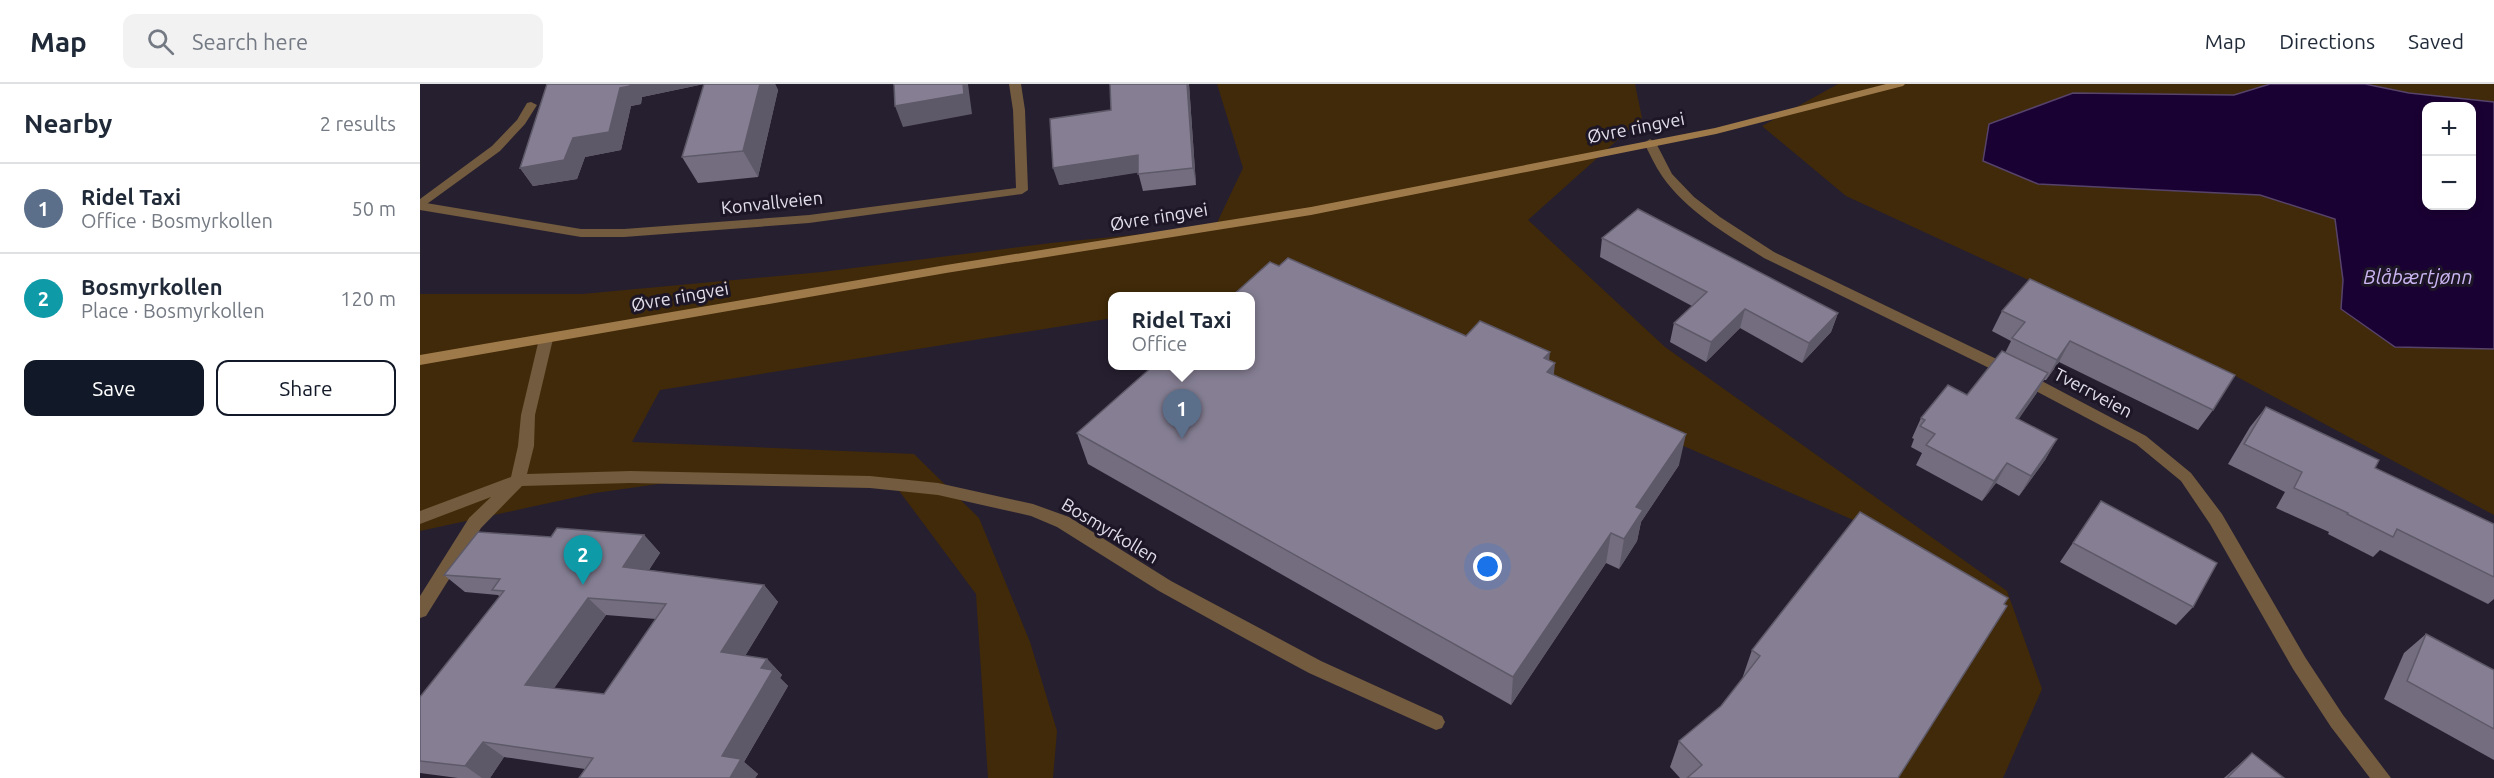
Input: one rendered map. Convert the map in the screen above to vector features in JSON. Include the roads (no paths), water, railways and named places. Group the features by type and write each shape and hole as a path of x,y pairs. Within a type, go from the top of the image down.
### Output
{"street":[{"name":"Konvallveien","path":"420,206 581,233 624,233 809,219 1003,194 1022,190 1019,110 1015,84"},
{"name":"Øvre ringvei","path":"420,360 946,269 1311,211 1716,131 1899,84"},
{"name":"Konvallveien","path":"420,206 495,148 525,117 531,105"},
{"name":"Tverrveien","path":"1650,143 1668,175 1691,200 1728,229 1768,255 2034,383 2140,440 2186,477 2216,519 2299,663 2337,721 2382,778"},
{"path":"420,611 475,523 519,480 526,446 528,415 546,339"},
{"name":"Bosmyrkollen","path":"420,518 519,480 630,477 870,482 938,489 1033,510 1063,522 1165,586 1252,634 1316,667 1436,722"}],"water":[{"name":"Blåbærtjønn","path":"2270,84 2365,84 2409,93 2494,102 2494,349 2395,347 2341,309 2343,280 2335,219 2260,195 2038,184 1983,161 1989,124 2073,93 2234,95"}],"place":[{"name":"Ridel Taxi","path":"1182,439"},
{"name":"Bosmyrkollen","path":"583,585"}]}
